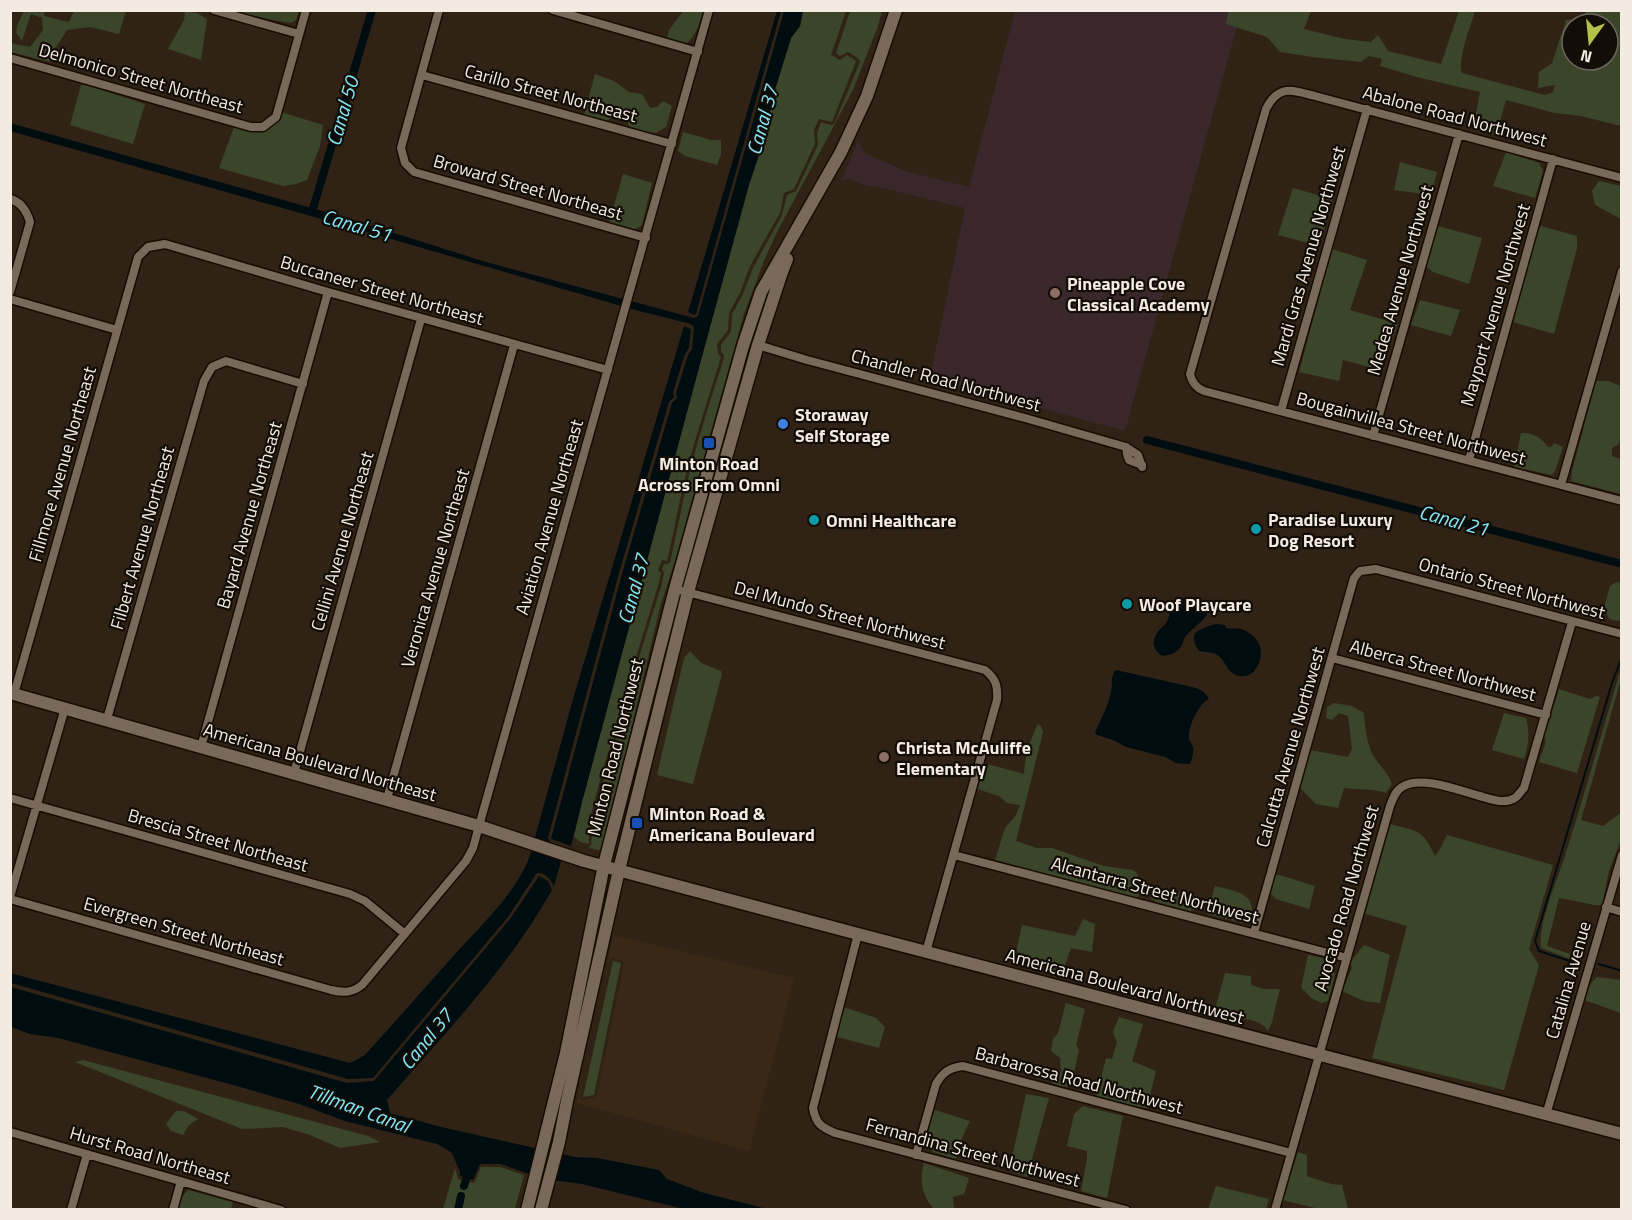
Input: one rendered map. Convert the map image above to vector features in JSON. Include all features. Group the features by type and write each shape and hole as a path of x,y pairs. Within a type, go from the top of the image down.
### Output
{"main road":[{"name":"Minton Road Northwest","path":"527,1209 566,1053 604,865 675,589 743,346 761,292 841,152 867,96 896,10"},
{"name":"Minton Road Northwest","path":"541,1209 559,1142 619,870 688,592 758,345 782,272 810,204"},
{"name":"Americana Boulevard Northeast","path":"12,693 479,826 584,861 619,870"},
{"name":"Americana Boulevard Northwest","path":"619,870 1622,1134"}],"street":[{"path":"214,10 299,34 306,10"},
{"path":"422,75 439,10"},
{"path":"553,10 698,52"},
{"name":"Aviation Avenue Northeast","path":"350,992 362,985 466,861 473,848 710,10"},
{"name":"Delmonico Street Northeast","path":"10,57 251,127 263,127 276,117 299,34"},
{"name":"Carillo Street Northeast","path":"422,75 672,144"},
{"name":"Broward Street Northeast","path":"422,75 401,148 405,163 414,172 646,238"},
{"name":"Abalone Road Northwest","path":"1194,384 1190,374 1266,108 1271,99 1280,92 1289,90 1367,109 1622,178"},
{"name":"Mardi Gras Avenue Northwest","path":"1281,411 1367,109"},
{"name":"Medea Avenue Northwest","path":"1373,436 1459,134"},
{"name":"Mayport Avenue Northwest","path":"1469,460 1553,159"},
{"path":"10,199 16,200 27,211 30,222 10,292"},
{"name":"Buccaneer Street Northeast","path":"148,247 165,243 328,292 608,370"},
{"name":"Fillmore Avenue Northeast","path":"12,693 138,257 148,247"},
{"path":"1561,485 1622,271"},
{"name":"Bayard Avenue Northeast","path":"201,747 328,292"},
{"path":"10,299 117,330"},
{"name":"Cellini Avenue Northeast","path":"294,773 421,318"},
{"name":"Veronica Avenue Northeast","path":"387,800 514,345"},
{"name":"Chandler Road Northwest","path":"758,345 1126,447 1129,460 1142,466"},
{"name":"Filbert Avenue Northeast","path":"107,719 204,381 212,367 226,361 303,384"},
{"name":"Bougainvillea Street Northwest","path":"1194,384 1204,391 1622,501"},
{"name":"Ontario Street Northwest","path":"1360,572 1376,569 1622,634"},
{"name":"Calcutta Avenue Northwest","path":"1254,933 1354,578 1360,572"},
{"name":"Del Mundo Street Northwest","path":"675,589 985,670 994,678 998,688 997,700 954,855"},
{"name":"Avocado Road Northwest","path":"1275,1209 1394,795 1402,787 1413,782 1427,782 1495,800 1507,801 1515,798 1524,788 1572,622"},
{"name":"Alberca Street Northwest","path":"1332,658 1546,715"},
{"path":"10,898 65,708"},
{"name":"Brescia Street Northeast","path":"10,798 350,894 365,901 405,934"},
{"path":"926,952 954,855"},
{"name":"Alcantarra Street Northwest","path":"954,855 1347,958"},
{"name":"Catalina Avenue","path":"1546,1115 1622,855"},
{"name":"Evergreen Street Northeast","path":"10,898 331,990 350,992"},
{"path":"1606,907 1622,912"},
{"name":"Fernandina Street Northwest","path":"858,934 813,1108 815,1120 825,1129 835,1133 1126,1209"},
{"name":"Barbarossa Road Northwest","path":"916,1155 936,1084 942,1073 951,1067 963,1066 1291,1153"},
{"name":"Hurst Road Northeast","path":"10,1132 281,1209"},
{"path":"72,1209 87,1154"},
{"path":"173,1209 181,1181"}],"shaded area":[{"name":"Pineapple Cove Classical Academy","path":"1015,11 1228,11 1226,24 1237,26 1125,431 930,378 965,208 868,186 850,179 841,181 858,141 866,154 908,172 969,187"},
{"path":"613,935 794,978 749,1151 577,1103 584,1072 580,1099 594,1098 597,1095 624,964 622,960 610,959 602,996"}],"green space":[{"path":"24,11 45,11 44,16 69,22 74,11 126,11 119,34 90,27 67,30 52,54 50,62 11,52 11,43 30,47 43,30 42,18 31,14 22,41 16,32"},
{"path":"185,11 197,13 207,19 201,60 168,49 184,20"},
{"path":"240,11 299,11 296,20 291,23 239,14"},
{"path":"683,11 703,11 695,33 686,44 667,39 669,30"},
{"path":"803,11 846,11 831,55 840,60 847,55 856,61 832,122 819,119 814,130 815,144 794,189 784,193 780,213 750,266 740,293 729,313 728,330 717,344 718,354 721,357 687,471 667,561 662,560 658,570 661,573 658,586 622,702 621,717 605,762 589,821 589,844 580,842 574,836 582,802 749,184 763,143 774,93 791,38 800,26"},
{"path":"850,11 882,11 853,90 776,234 744,314 660,607 602,851 583,846 591,845 593,821 608,763 624,718 625,702 661,587 664,573 662,569 664,564 670,562 694,455 724,358 721,345 731,331 732,314 753,268 782,215 787,195 796,191 818,145 817,133 821,122 834,124 860,62 848,52 840,56 836,53"},
{"path":"1228,11 1311,11 1304,29 1345,39 1371,42 1378,35 1388,51 1441,64 1459,11 1475,11 1461,60 1462,73 1545,95 1553,92 1555,85 1538,88 1539,72 1552,63 1560,38 1560,72 1620,72 1620,12 1586,12 1621,11 1621,126 1581,116 1555,113 1506,100 1496,135 1473,130 1480,92 1380,66 1382,59 1369,56 1361,62 1280,52 1267,37 1226,24"},
{"path":"595,74 614,81 629,92 642,94 650,108 657,107 663,101 672,106 666,127 656,133 631,130 622,110 607,121 584,115"},
{"path":"81,85 145,104 133,144 70,125"},
{"path":"281,112 323,125 320,146 307,180 283,186 219,168 234,127 262,130 271,125"},
{"path":"683,132 711,140 721,140 721,154 717,165 685,156 678,151"},
{"path":"1506,152 1539,163 1543,171 1535,198 1493,186"},
{"path":"1400,162 1437,172 1431,195 1394,190"},
{"path":"623,174 652,183 642,225 634,229 626,229 609,223"},
{"path":"1599,181 1621,186 1621,219 1595,205 1592,191"},
{"path":"1293,188 1332,199 1322,238 1315,245 1278,235"},
{"path":"1438,226 1482,238 1469,284 1433,272 1425,266"},
{"path":"1541,226 1577,236 1577,248 1554,334 1513,322 1536,232"},
{"path":"1332,249 1367,260 1350,310 1398,324 1381,370 1343,360 1339,381 1299,372"},
{"path":"1420,300 1460,310 1451,336 1411,325"},
{"path":"1596,381 1608,381 1621,386 1621,433 1619,444 1612,448 1612,456 1620,459 1621,454 1621,494 1571,481"},
{"path":"1521,433 1536,436 1548,447 1554,443 1563,447 1552,475 1514,467"},
{"path":"1617,582 1622,583 1621,619 1618,621 1609,619 1604,608 1610,586"},
{"path":"690,651 701,663 721,671 722,674 693,784 657,775 684,658"},
{"path":"1621,668 1621,679 1581,820 1603,826 1619,814 1622,817 1620,842 1609,871 1602,905 1559,898 1547,946 1570,954 1570,959 1541,948 1542,927 1579,812"},
{"path":"1559,689 1590,699 1600,697 1577,773 1539,762 1546,741 1544,736"},
{"path":"1334,703 1352,706 1364,713 1370,750 1392,784 1386,793 1344,788 1338,808 1316,804 1300,788 1310,750 1348,757 1352,749 1348,716 1339,713 1332,720 1326,718 1327,707"},
{"path":"1504,713 1526,718 1528,739 1524,759 1492,750"},
{"path":"1038,724 1043,732 1016,841 1037,848 1052,848 1104,866 1133,870 1137,873 1140,887 1139,896 1134,899 995,860 1005,828 1016,815 1020,805 1007,803 999,796 977,789 983,766 991,765 1024,774 1028,748"},
{"path":"1390,824 1418,832 1427,841 1435,856 1447,835 1553,865 1529,949 1539,965 1504,1090 1372,1058 1407,926 1363,913"},
{"path":"1276,874 1315,886 1309,909 1276,899 1270,893"},
{"path":"1156,886 1197,897 1194,910 1189,911 1151,899"},
{"path":"1215,886 1244,895 1251,904 1251,921 1242,923 1207,914"},
{"path":"1083,919 1095,924 1092,952 1071,948 1062,974 1014,962 1022,925 1075,936"},
{"path":"1364,945 1390,955 1380,1003 1364,1001 1342,991 1352,968 1350,962"},
{"path":"1308,955 1327,960 1334,967 1334,979 1328,1001 1322,1003 1311,998 1301,987"},
{"path":"613,961 621,963 594,1095 583,1097"},
{"path":"1225,973 1251,976 1251,985 1264,989 1280,989 1268,1031 1261,1024 1248,1019 1231,1018 1214,1013"},
{"path":"1597,977 1621,980 1621,1013 1584,1000 1591,983"},
{"path":"1066,1003 1085,1009 1076,1045 1079,1050 1071,1086 1065,1087 1049,1081 1061,1072 1060,1058 1051,1051"},
{"path":"844,1007 876,1018 885,1027 879,1048 837,1037"},
{"path":"1119,1017 1143,1024 1132,1061 1156,1071 1147,1108 1128,1106 1096,1097 1106,1058 1112,1059 1117,1042 1113,1032"},
{"path":"83,1060 368,1136 380,1142 340,1148 310,1135 283,1127 242,1129 75,1062"},
{"path":"1026,1094 1049,1098 1027,1177 1009,1171"},
{"path":"1083,1106 1123,1116 1107,1198 1081,1191 1087,1151 1067,1146 1074,1114"},
{"path":"935,1110 970,1121 956,1159 933,1152 927,1146 927,1130"},
{"path":"176,1111 184,1111 198,1119 189,1125 183,1135 171,1131 166,1124"},
{"path":"1298,1152 1307,1155 1307,1176 1342,1185 1348,1209 1319,1209 1282,1200"},
{"path":"924,1163 969,1178 964,1194 953,1197 954,1209 934,1209 930,1204 923,1188"},
{"path":"481,1167 501,1167 524,1175 515,1209 443,1209 455,1168 458,1179 473,1183"},
{"path":"1216,1186 1269,1199 1266,1209 1208,1209"},
{"path":"188,1190 233,1202 231,1209 177,1209 181,1198"}],"water":[{"path":"777,11 781,11 694,315 688,312"},
{"name":"Canal 37","path":"784,11 803,11 800,26 791,38 774,93 763,143 749,185 704,349 571,846 551,839 622,574 672,403 677,398 676,393 692,349 694,327 691,324 635,310 319,218 324,213 356,221 486,262 694,318 698,316"},
{"path":"684,326 691,329 689,348 673,392 674,397 669,402 619,573 548,838 550,842 566,848 565,850 534,841 573,699"},
{"path":"1196,598 1204,606 1206,615 1185,637 1179,649 1162,656 1154,646 1154,639 1166,623 1174,601"},
{"path":"1216,624 1225,625 1226,628 1244,630 1257,640 1261,657 1257,667 1250,674 1239,676 1234,674 1220,657 1213,653 1199,651 1195,645 1194,635"},
{"path":"1116,670 1192,687 1207,696 1209,699 1198,710 1189,731 1189,740 1193,747 1190,764 1176,763 1165,757 1126,747 1097,735 1095,732 1108,703 1112,689 1112,677"},
{"path":"532,849 562,858 554,886 545,875 537,873 508,917 373,1078 348,1079 11,983 10,973 350,1063 365,1055 500,904 520,877"},
{"path":"539,876 548,881 552,890 535,918 475,999 387,1100 390,1113 575,1157 597,1158 659,1170 667,1179 701,1192 767,1209 684,1209 582,1184 529,1174 501,1164 480,1164 473,1180 460,1176 452,1153 437,1144 345,1121 299,1104 233,1085 58,1038 30,1034 11,1027 11,987 347,1083 374,1081 510,919"}],"waterway":[{"name":"Canal 50","path":"312,212 372,10"},
{"name":"Canal 51","path":"10,127 329,217"},
{"name":"Canal 21","path":"1147,440 1622,564"},
{"path":"1576,963 1539,951 1535,941 1612,683 1622,657"},
{"path":"1599,964 1622,971"},
{"path":"1622,1061 1622,1067"},
{"path":"464,1186 469,1170"},
{"path":"458,1210 461,1196"}],"place":[{"name":"Pineapple Cove Classical Academy","path":"1055,293"},
{"name":"Storaway Self Storage","path":"783,424"},
{"name":"Minton Road Across From Omni","path":"709,443"},
{"name":"Omni Healthcare","path":"814,520"},
{"name":"Paradise Luxury Dog Resort","path":"1256,529"},
{"name":"Woof Playcare","path":"1127,604"},
{"name":"Christa McAuliffe Elementary","path":"884,757"},
{"name":"Minton Road & Americana Boulevard","path":"637,823"}],"water label":[{"name":"Tillman Canal","path":"359,1108"}]}
